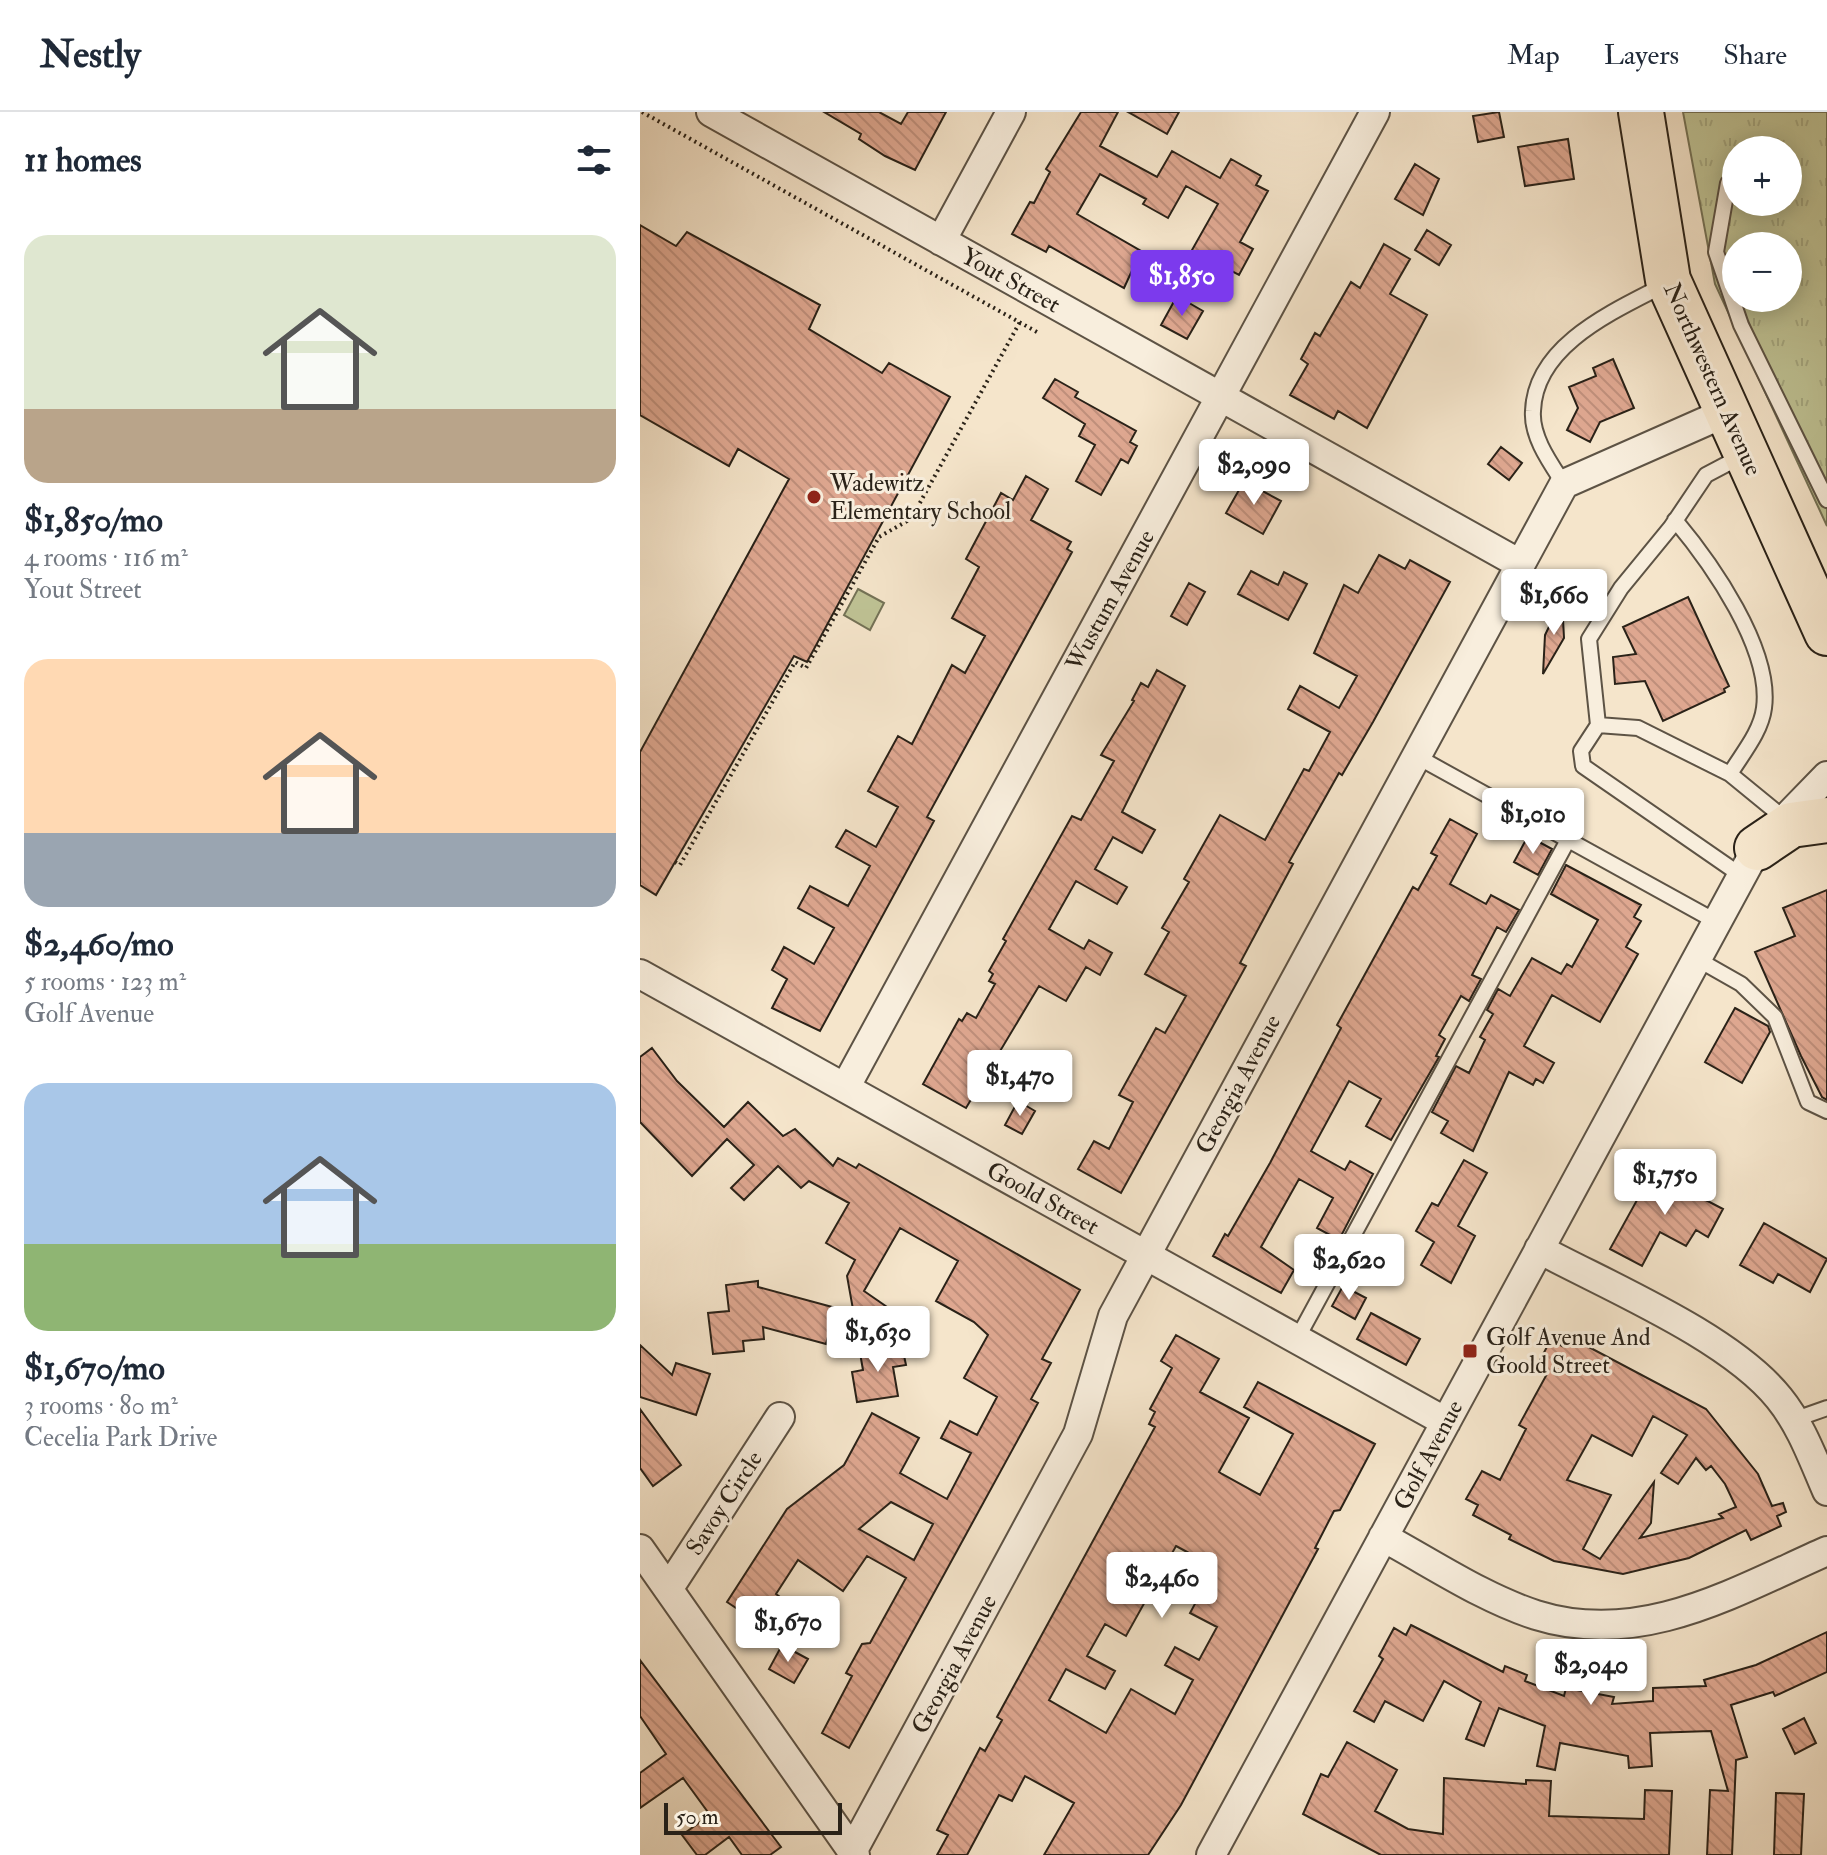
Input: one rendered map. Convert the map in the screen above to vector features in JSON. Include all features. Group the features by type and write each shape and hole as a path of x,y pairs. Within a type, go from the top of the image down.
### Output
{"main road":[{"name":"Northwestern Avenue","path":"1641,112 1669,282 1827,633"}],"street":[{"name":"Yout Street","path":"711,112 1520,564"},
{"path":"941,241 1011,112"},
{"name":"Wustum Avenue","path":"845,1088 1375,112"},
{"path":"1564,484 1727,412"},
{"name":"Georgia Avenue","path":"854,1853 1078,1434 1113,1316 1564,484"},
{"name":"Golf Avenue","path":"1211,1855 1717,922 1827,776"},
{"name":"Goold Street","path":"640,974 1446,1422"},
{"path":"1539,1249 1727,1350 1755,1372 1793,1420 1827,1491"},
{"name":"Savoy Circle","path":"669,1588 780,1417"},
{"path":"1383,1537 1497,1599 1536,1615 1573,1623 1615,1626 1653,1622 1690,1612 1827,1551"},
{"path":"640,1549 854,1853"}],"lane":[{"path":"1722,216 1716,252 1741,325 1827,500"},
{"path":"1564,484 1543,450 1532,412 1544,373 1584,329 1669,282"},
{"path":"1746,454 1706,475 1621,588 1589,639 1598,725 1581,751 1583,766 1778,841"},
{"path":"1675,520 1707,558 1721,581 1753,648 1765,684 1764,710 1757,730 1730,774"},
{"path":"1598,725 1638,728 1730,774 1778,841"},
{"path":"1416,756 1717,922"},
{"path":"1297,1339 1568,840"},
{"path":"1697,959 1741,984 1775,1017 1808,1102 1827,1111"},
{"path":"1793,1420 1827,1408"}],"path":[{"path":"642,112 1037,332"},
{"path":"675,862 680,865 795,662 806,668 879,537 907,521 916,510 1020,322"}],"green space":[{"path":"1683,112 1827,112 1827,526 1728,312 1802,312 1802,232 1722,232 1722,299 1715,284"},
{"path":"858,589 884,603 870,630 844,615"}],"building":[{"path":"824,112 879,112 901,124 908,112 946,112 915,170 885,156 859,139 861,134"},
{"path":"1081,112 1118,112 1100,146 1157,177 1172,151 1220,178 1231,159 1261,176 1256,185 1268,191 1240,242 1253,249 1239,275 1192,250 1218,204 1186,186 1168,218 1143,204 1146,199 1100,174 1077,214 1141,251 1124,288 1049,246 1046,252 1012,234 1030,202 1034,203 1050,172 1046,169"},
{"path":"1128,112 1179,112 1167,134"},
{"path":"1499,112 1504,137 1478,142 1473,116"},
{"path":"1568,139 1574,179 1525,186 1518,147"},
{"path":"1415,164 1439,179 1423,215 1395,199"},
{"path":"640,225 676,246 687,232 820,305 809,329 882,373 889,363 950,397 807,662 794,656 656,895 640,885 640,752 789,479 738,449 729,466 640,415"},
{"path":"1427,230 1451,245 1439,265 1415,250"},
{"path":"1384,244 1410,259 1390,294 1427,315 1367,428 1338,411 1334,419 1290,395 1308,364 1301,359 1315,333 1320,336 1351,282 1360,288"},
{"path":"1177,296 1203,311 1187,339 1161,325"},
{"path":"1613,359 1634,408 1600,422 1590,442 1567,430 1578,408 1569,387 1596,376 1593,368"},
{"path":"1055,379 1078,392 1075,397 1136,431 1130,442 1137,446 1128,463 1121,459 1101,495 1076,481 1095,445 1079,436 1085,424 1043,398"},
{"path":"1501,447 1522,463 1509,480 1488,464"},
{"path":"1026,476 1048,489 1031,520 1071,542 1067,549 1072,552 927,817 934,821 820,1031 772,1008 787,979 772,970 784,947 814,964 834,928 798,908 810,886 848,906 870,866 836,847 846,830 876,847 898,807 868,791 898,736 912,744 952,665 965,673 985,636 952,618 979,567 966,559 1001,493 1013,500"},
{"path":"1244,481 1281,501 1263,534 1226,513"},
{"path":"1379,555 1405,569 1410,560 1450,582 1373,722 1342,775 1339,773 1289,862 1293,864 1240,963 1246,966 1121,1193 1078,1169 1094,1141 1109,1149 1133,1102 1119,1095 1156,1028 1165,1033 1186,996 1145,974 1169,932 1162,928 1189,882 1184,879 1220,815 1265,840 1304,769 1309,771 1330,732 1288,709 1300,686 1339,708 1357,676 1314,653 1344,585 1358,593"},
{"path":"1251,571 1278,585 1284,572 1307,584 1288,620 1238,594"},
{"path":"1189,583 1205,592 1187,625 1171,616"},
{"path":"1688,597 1729,686 1724,689 1725,692 1663,721 1645,681 1615,684 1613,657 1636,654 1623,627"},
{"path":"1562,600 1564,638 1543,674 1545,635"},
{"path":"1157,670 1185,686 1122,812 1155,830 1142,853 1113,837 1095,869 1127,887 1117,904 1076,881 1049,929 1084,949 1089,940 1112,953 1100,975 1086,967 1066,1001 1039,986 966,1108 923,1084 959,1019 962,1021 967,1013 976,1018 995,984 989,981 993,974 989,971 1006,941 1003,939 1072,816 1081,820 1114,761 1101,755 1134,701 1141,683 1148,687"},
{"path":"1450,819 1477,834 1450,884 1486,904 1491,895 1519,910 1506,932 1497,927 1472,975 1481,979 1469,1001 1461,996 1439,1035 1445,1039 1436,1056 1439,1057 1391,1140 1366,1126 1381,1099 1349,1081 1311,1151 1345,1170 1350,1161 1373,1174 1339,1240 1317,1228 1333,1198 1299,1179 1261,1247 1294,1270 1281,1293 1213,1256 1270,1163 1341,1028 1337,1025 1413,887 1418,890 1437,856 1431,853"},
{"path":"1528,836 1552,849 1538,875 1514,862"},
{"path":"1566,865 1641,905 1634,917 1641,921 1626,947 1638,954 1600,1022 1552,995 1524,1046 1554,1063 1543,1083 1536,1079 1533,1085 1509,1072 1473,1151 1441,1133 1448,1121 1432,1112 1456,1066 1469,1073 1485,1040 1480,1037 1493,1014 1487,1010 1498,989 1510,996 1532,958 1561,974 1567,964 1572,967 1598,920 1551,894"},
{"path":"1827,890 1827,1100 1822,1097 1801,1056 1755,952 1795,936 1783,908"},
{"path":"1735,1008 1768,1026 1770,1032 1742,1083 1705,1062"},
{"path":"652,1048 677,1081 724,1127 748,1102 783,1136 795,1129 833,1166 838,1158 856,1168 859,1164 1080,1290 1042,1359 1051,1363 1031,1399 1038,1403 849,1748 822,1733 852,1676 846,1673 862,1644 870,1643 906,1578 867,1556 843,1591 798,1560 776,1594 787,1602 765,1638 743,1624 748,1616 727,1602 787,1509 844,1465 872,1413 919,1438 900,1473 947,1499 971,1453 941,1438 950,1421 977,1435 997,1397 964,1378 988,1335 974,1322 936,1301 958,1261 900,1228 864,1291 900,1316 884,1337 854,1315 847,1276 855,1260 826,1243 849,1203 809,1181 801,1188 778,1166 744,1200 731,1188 754,1165 727,1139 692,1176 640,1122 640,1057","holes":["891,1502 933,1524 914,1560 859,1529"]},
{"path":"1018,1101 1035,1111 1022,1134 1005,1125"},
{"path":"1464,1160 1487,1173 1458,1226 1475,1236 1451,1283 1421,1265 1434,1242 1416,1231 1432,1203 1438,1206"},
{"path":"1653,1171 1679,1185 1685,1175 1704,1186 1698,1196 1723,1209 1708,1237 1696,1230 1686,1246 1660,1232 1642,1266 1610,1249"},
{"path":"1764,1223 1827,1259 1810,1292 1778,1274 1773,1283 1740,1265"},
{"path":"758,1281 758,1287 836,1308 826,1344 763,1327 764,1339 743,1341 744,1351 713,1354 708,1313 729,1311 726,1285"},
{"path":"1343,1286 1366,1298 1355,1319 1332,1306"},
{"path":"1371,1313 1420,1339 1406,1365 1357,1339"},
{"path":"1176,1335 1219,1359 1200,1392 1249,1418 1219,1472 1260,1495 1293,1434 1244,1407 1258,1382 1375,1444 1340,1510 1334,1511 1315,1548 1318,1549 1181,1805 1148,1855 1044,1855 1074,1803 1025,1776 1012,1801 999,1795 967,1855 937,1855 948,1835 937,1830 980,1748 985,1751 1002,1720 997,1717 1155,1427 1149,1424 1155,1412 1150,1409 1172,1368 1161,1361","holes":["1176,1546 1215,1567 1190,1613 1217,1627 1199,1660 1175,1647 1165,1665 1193,1680 1175,1714 1131,1689 1106,1733 1049,1700 1066,1669 1105,1689 1115,1671 1087,1656 1105,1624 1126,1636"]},
{"path":"1568,1336 1706,1409 1758,1474 1772,1506 1783,1503 1786,1512 1777,1516 1781,1526 1751,1540 1746,1530 1689,1558 1623,1574 1554,1561 1509,1539 1511,1535 1473,1515 1478,1505 1466,1499 1482,1471 1500,1480 1526,1429 1519,1425 1547,1374 1536,1368 1551,1339 1562,1346","holes":["1653,1416 1687,1435 1661,1473 1678,1484 1696,1458 1706,1470 1711,1466 1725,1484 1736,1507 1719,1514 1723,1518 1640,1538 1651,1523 1654,1482 1600,1559 1583,1549 1611,1495 1567,1480 1592,1435 1632,1456"]},
{"path":"640,1345 672,1375 676,1363 710,1374 696,1415 640,1397"},
{"path":"902,1346 906,1365 893,1367 898,1396 857,1402 852,1372 863,1370 860,1353"},
{"path":"640,1409 681,1465 653,1486 640,1468"},
{"path":"1411,1625 1503,1672 1505,1666 1527,1675 1525,1681 1564,1696 1566,1688 1614,1697 1612,1704 1653,1701 1653,1688 1706,1686 1704,1680 1756,1665 1827,1632 1827,1672 1775,1696 1773,1692 1731,1705 1747,1757 1736,1760 1732,1855 1707,1855 1710,1790 1728,1791 1711,1731 1650,1733 1652,1766 1629,1768 1628,1756 1560,1743 1555,1770 1537,1766 1545,1726 1499,1708 1484,1746 1466,1739 1481,1702 1444,1681 1423,1721 1385,1701 1374,1722 1354,1711 1383,1659 1379,1656 1394,1628 1406,1635"},
{"path":"782,1645 808,1659 794,1683 769,1669"},
{"path":"640,1660 781,1847 770,1855 742,1855 729,1837 705,1855 697,1855 682,1835 710,1815 683,1778 640,1808 640,1773 666,1754 640,1716"},
{"path":"1804,1718 1816,1743 1795,1754 1783,1729"},
{"path":"1347,1742 1397,1770 1375,1811 1408,1829 1443,1834 1444,1778 1526,1784 1526,1780 1551,1781 1549,1816 1644,1819 1645,1790 1672,1791 1669,1855 1381,1855 1303,1814 1321,1774 1328,1777"},
{"path":"1776,1793 1804,1794 1801,1855 1774,1855"}],"place":[{"name":"Wadewitz Elementary School","path":"814,497"},
{"name":"Golf Avenue And Goold Street","path":"1470,1351"}]}
